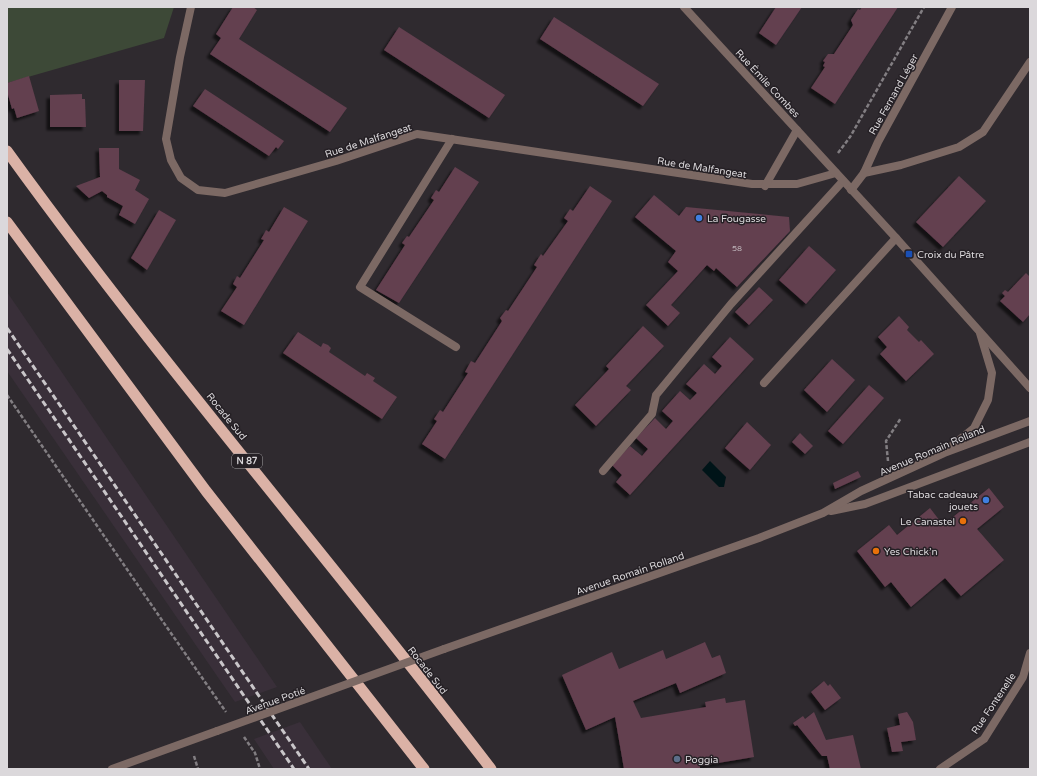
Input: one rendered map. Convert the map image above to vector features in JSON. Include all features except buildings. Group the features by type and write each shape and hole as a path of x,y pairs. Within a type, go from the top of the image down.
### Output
{"highway":[{"name":"Rocade Sud","path":"7,151 48,209 465,735 490,769"},
{"path":"7,222 211,497 424,769"},
{"path":"465,735 496,769"}],"street":[{"name":"Rue de Malfangeat","path":"191,7 166,139 172,160 181,178 198,190 225,193 336,161 417,134 765,186 797,184 836,173"},
{"name":"Rue Émile Combes","path":"684,7 836,173"},
{"name":"Rue Fernand Léger","path":"851,190 864,172 878,142 952,7"},
{"path":"864,172 901,165 959,147 983,132 1030,62"},
{"path":"765,186 797,130"},
{"path":"452,139 360,287 456,347"},
{"path":"836,173 980,330 1030,388"},
{"path":"604,471 652,414 656,395 726,310 843,181"},
{"path":"764,383 896,238"},
{"path":"944,453 974,428 988,400 992,373 980,330"},
{"name":"Avenue Romain Rolland","path":"444,650 759,538 823,513 861,491 944,453 1030,421"},
{"name":"Avenue Romain Rolland","path":"823,513 865,504 1030,442"},
{"name":"Avenue Potié","path":"112,769 444,650"},
{"name":"Rue Fontenelle","path":"940,769 984,739 1023,677 1030,653"}],"path":[{"path":"828,164 850,137 924,7"},
{"path":"7,395 229,715"},
{"path":"888,462 886,441 901,418"},
{"path":"242,734 254,753 260,769"},
{"path":"194,756 198,769"}],"shaded area":[{"path":"7,292 277,687 235,702 7,371"},
{"path":"710,461 726,477 724,487 719,487 702,470"},
{"path":"300,722 332,769 274,769 254,739"}],"green space":[{"path":"7,7 174,7 164,38 7,83"}],"railway":[{"path":"7,328 309,769"},
{"path":"7,349 294,769"}],"place":[{"name":"La Fougasse","path":"699,218"},
{"name":"Croix du Pâtre","path":"909,254"},
{"name":"Tabac cadeaux jouets","path":"986,500"},
{"name":"Le Canastel","path":"963,521"},
{"name":"Yes Chick’n","path":"876,551"},
{"name":"Poggia","path":"677,759"}]}
